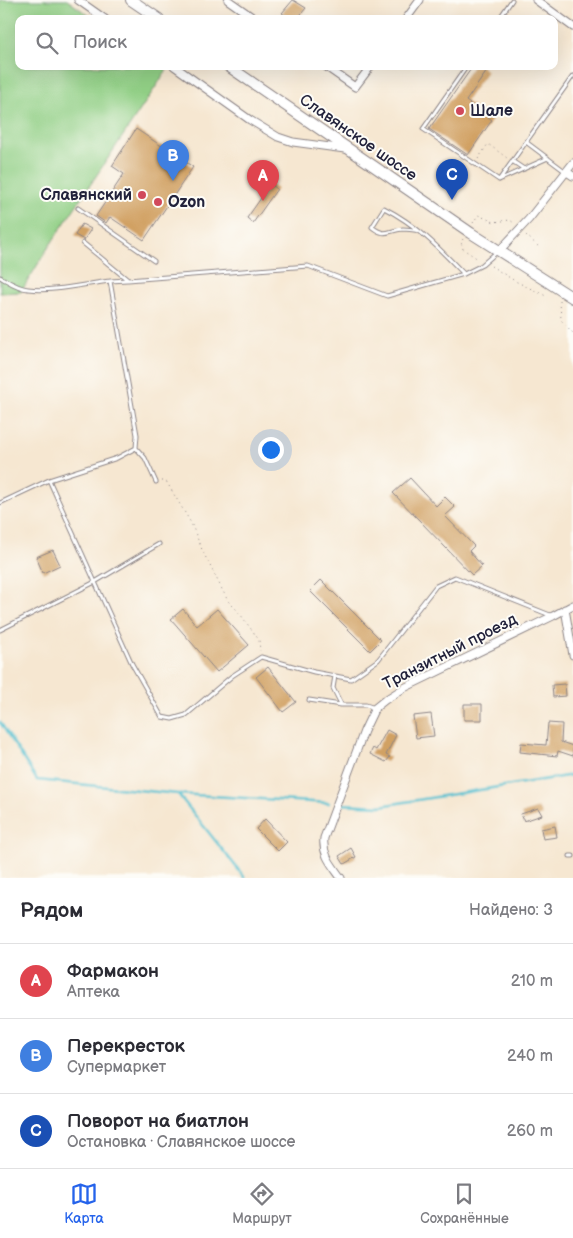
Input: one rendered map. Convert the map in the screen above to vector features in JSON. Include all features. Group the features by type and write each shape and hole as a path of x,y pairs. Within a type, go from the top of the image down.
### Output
{"main road":[{"path":"131,0 153,15"},
{"name":"Славянское шоссе","path":"234,70 471,233 573,298"}],"street":[{"path":"78,0 99,15"},
{"path":"409,15 420,0"},
{"path":"536,0 557,15"},
{"path":"233,1 250,15"},
{"path":"558,16 573,27"},
{"path":"180,70 250,120 278,137 294,142 347,149"},
{"path":"331,70 355,87 368,70"},
{"path":"499,251 570,174 573,163"},
{"name":"Транзитный проезд","path":"341,878 326,857 324,843 327,828 364,731 376,708 404,688 573,605"},
{"path":"565,610 573,655"}],"lane":[{"path":"502,15 512,0"},
{"path":"464,70 424,130 499,180"},
{"path":"499,180 573,76"},
{"path":"526,142 570,174"},
{"path":"499,180 548,158"},
{"path":"512,161 524,169"},
{"path":"78,208 154,261"},
{"path":"419,230 402,229 389,233 380,233 372,227 384,208 399,216 419,230 430,238 464,274"},
{"path":"83,244 128,280"},
{"path":"0,277 16,286 28,289 47,289 110,281 308,266 387,296 464,274 482,265 499,251"},
{"path":"110,281 137,436 136,448 145,458 156,482"},
{"path":"0,503 49,480 117,458 136,448"},
{"path":"49,480 132,664 162,717 172,719 186,715 232,676 261,656 314,672 351,679 378,660 436,586 455,577 553,616"},
{"path":"0,630 95,582 159,544"},
{"path":"335,676 333,688 341,705"},
{"path":"309,700 341,705 366,705 376,708"}],"path":[{"path":"475,164 488,144 512,161"},
{"path":"515,280 546,296"},
{"path":"559,289 561,320 573,333"},
{"path":"156,482 166,480 191,523 203,552 228,601 238,611 259,640 261,656"}],"green space":[{"path":"0,0 67,0 88,15 15,15 15,70 167,70 46,251 21,292 0,293"}],"building":[{"path":"293,0 306,8 300,15 285,15 282,13"},
{"name":"Шале","path":"470,70 487,71 466,101 492,120 468,155 429,129"},
{"name":"Славянский","path":"136,129 193,167 144,240 110,217 106,223 96,216 124,174 112,166"},
{"path":"271,184 277,189 253,223 247,218"},
{"path":"82,224 91,229 84,240 75,235"},
{"path":"410,478 436,506 445,497 455,507 445,516 474,546 469,551 482,566 472,575 393,493"},
{"path":"53,550 60,565 43,573 36,557"},
{"path":"321,580 381,640 370,651 310,591"},
{"path":"183,609 197,626 217,609 249,645 217,672 171,619"},
{"path":"268,667 296,702 283,712 256,677"},
{"path":"565,684 566,696 553,697 552,685"},
{"path":"464,704 482,704 482,720 464,720"},
{"path":"431,714 434,736 416,738 413,716"},
{"path":"548,723 562,724 561,742 573,746 573,756 558,751 557,756 520,752 521,743 546,745"},
{"path":"387,730 396,735 386,755 390,757 386,762 370,754 373,748 376,750"},
{"path":"538,808 542,815 524,821 521,814"},
{"path":"265,819 287,842 278,851 256,829"},
{"path":"555,826 557,837 543,839 541,829"},
{"path":"351,848 356,857 344,864 339,856"}],"waterway":[{"path":"0,722 37,780 178,794 329,803"},
{"path":"342,804 380,806 573,775"},
{"path":"178,794 245,878"}],"place":[{"name":"Шале","path":"460,111"},
{"name":"Перекресток","path":"173,181"},
{"name":"Славянский","path":"142,195"},
{"name":"Поворот на биатлон","path":"452,200"},
{"name":"Фармакон","path":"263,201"},
{"name":"Ozon","path":"158,202"}]}
